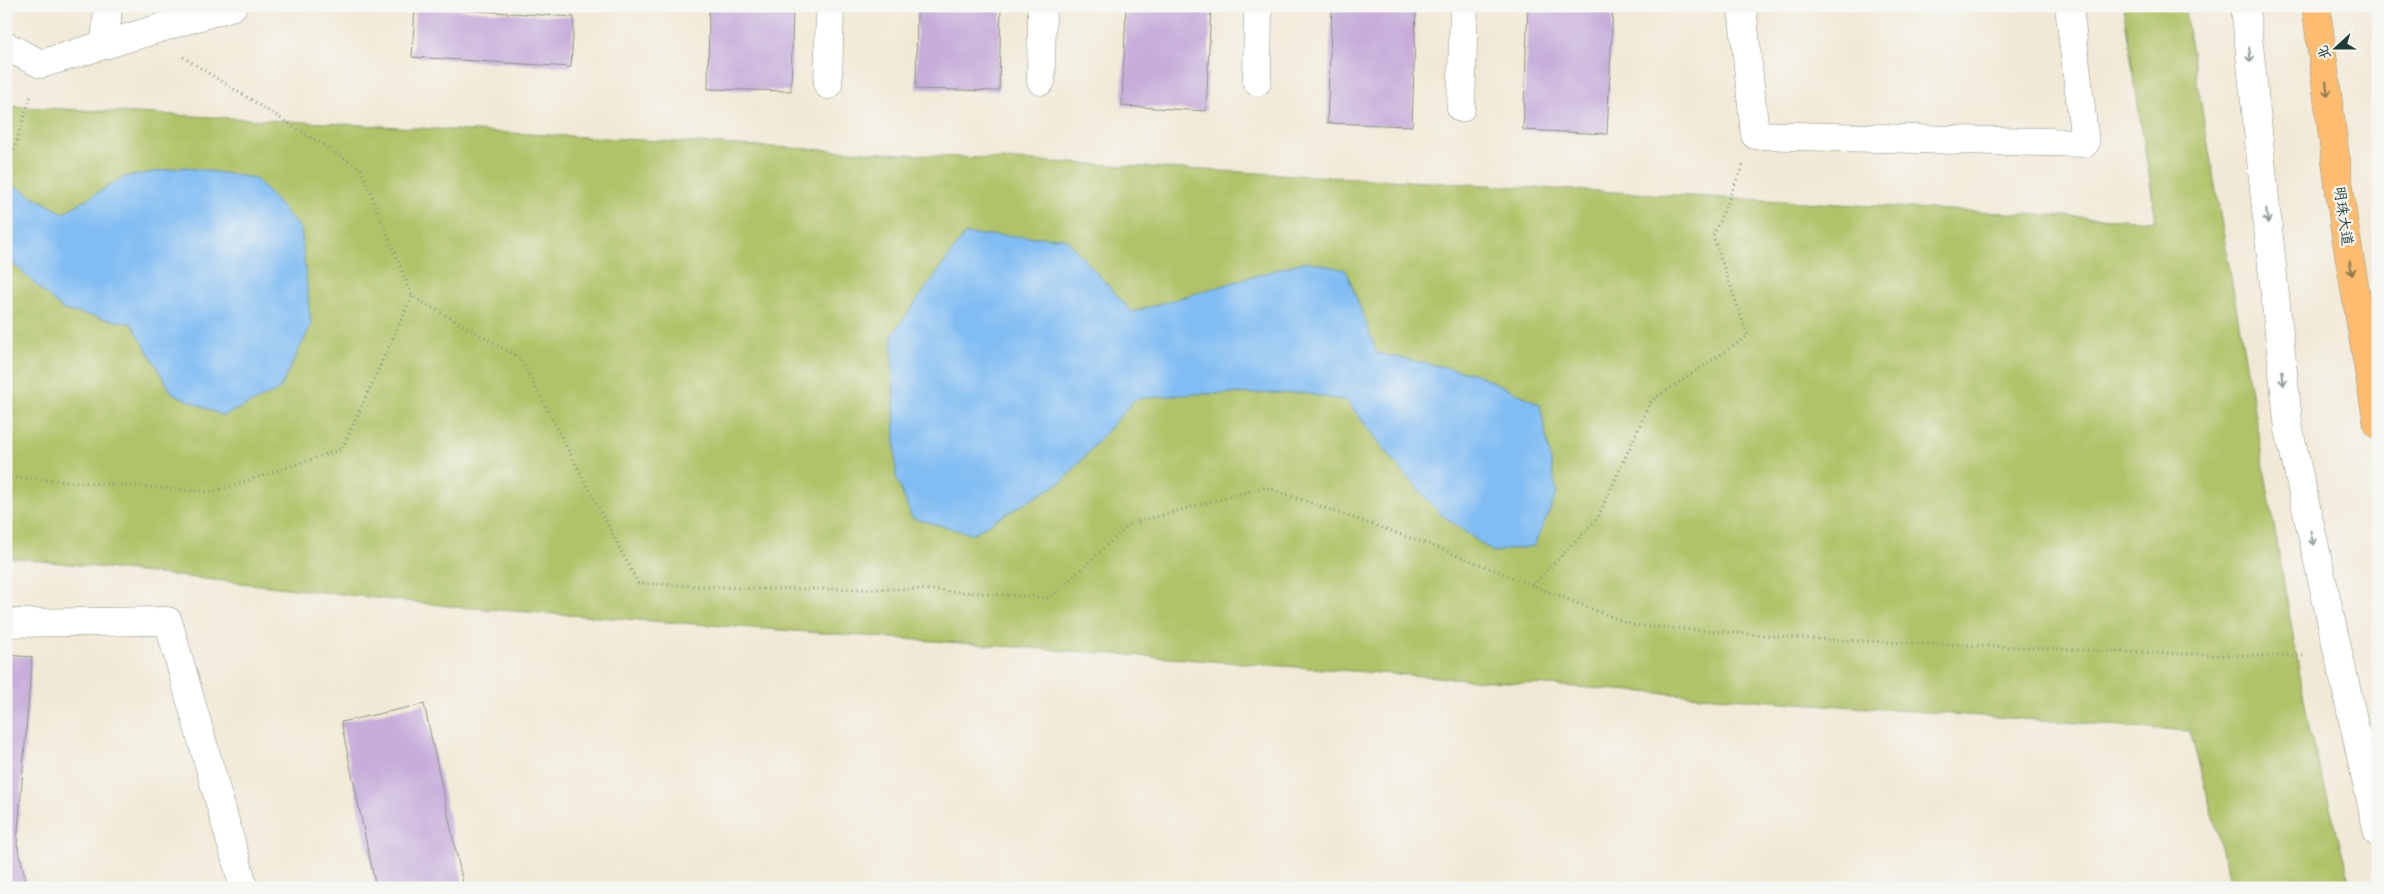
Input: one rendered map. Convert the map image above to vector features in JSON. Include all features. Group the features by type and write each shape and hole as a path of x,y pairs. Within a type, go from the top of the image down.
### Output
{"main road":[{"name":"明珠大道","path":"2316,6 2344,225 2378,425"}],"street":[{"path":"105,44 108,6"},
{"path":"6,46 41,64 232,6"},
{"path":"828,85 830,6"},
{"path":"1041,81 1042,6"},
{"path":"1257,82 1258,6"},
{"path":"1461,108 1464,6"},
{"path":"1742,6 1755,135 2085,143 2069,6"},
{"path":"2245,6 2289,430 2378,833"},
{"path":"6,623 168,622 244,888"}],"path":[{"path":"145,32 361,169 412,296 520,358 638,583 760,589 919,590 1050,598 1130,524 1265,487 1439,548 1632,625 1823,639 2208,655 2339,657"},
{"path":"6,174 41,64"},
{"path":"1532,585 1597,518 1651,401 1748,336 1713,236 1755,135"},
{"path":"6,477 213,492 342,449 412,296"}],"green space":[{"path":"2123,6 2184,6 2310,733 2352,888 2232,888 2190,731 458,607 6,557 6,106 2156,221"}],"water":[{"path":"183,167 255,178 301,229 311,326 279,390 223,416 172,393 132,324 63,310 6,257 6,181 63,213 124,177"},
{"path":"965,234 1065,238 1132,312 1306,261 1346,270 1377,353 1477,374 1540,404 1557,494 1534,546 1493,552 1439,513 1396,464 1347,401 1302,393 1195,394 1135,399 1063,481 972,534 912,518 896,477 892,335"}],"building":[{"path":"709,6 793,6 791,91 708,89"},
{"path":"917,6 1001,6 999,91 916,89"},
{"path":"1126,6 1211,6 1206,111 1122,106"},
{"path":"1332,6 1416,6 1412,126 1327,123"},
{"path":"1528,6 1613,6 1607,134 1523,130"},
{"path":"415,7 574,17 571,67 412,57"},
{"path":"6,655 32,657 17,844 28,888 6,888"},
{"path":"424,704 464,888 376,888 341,722"}]}
